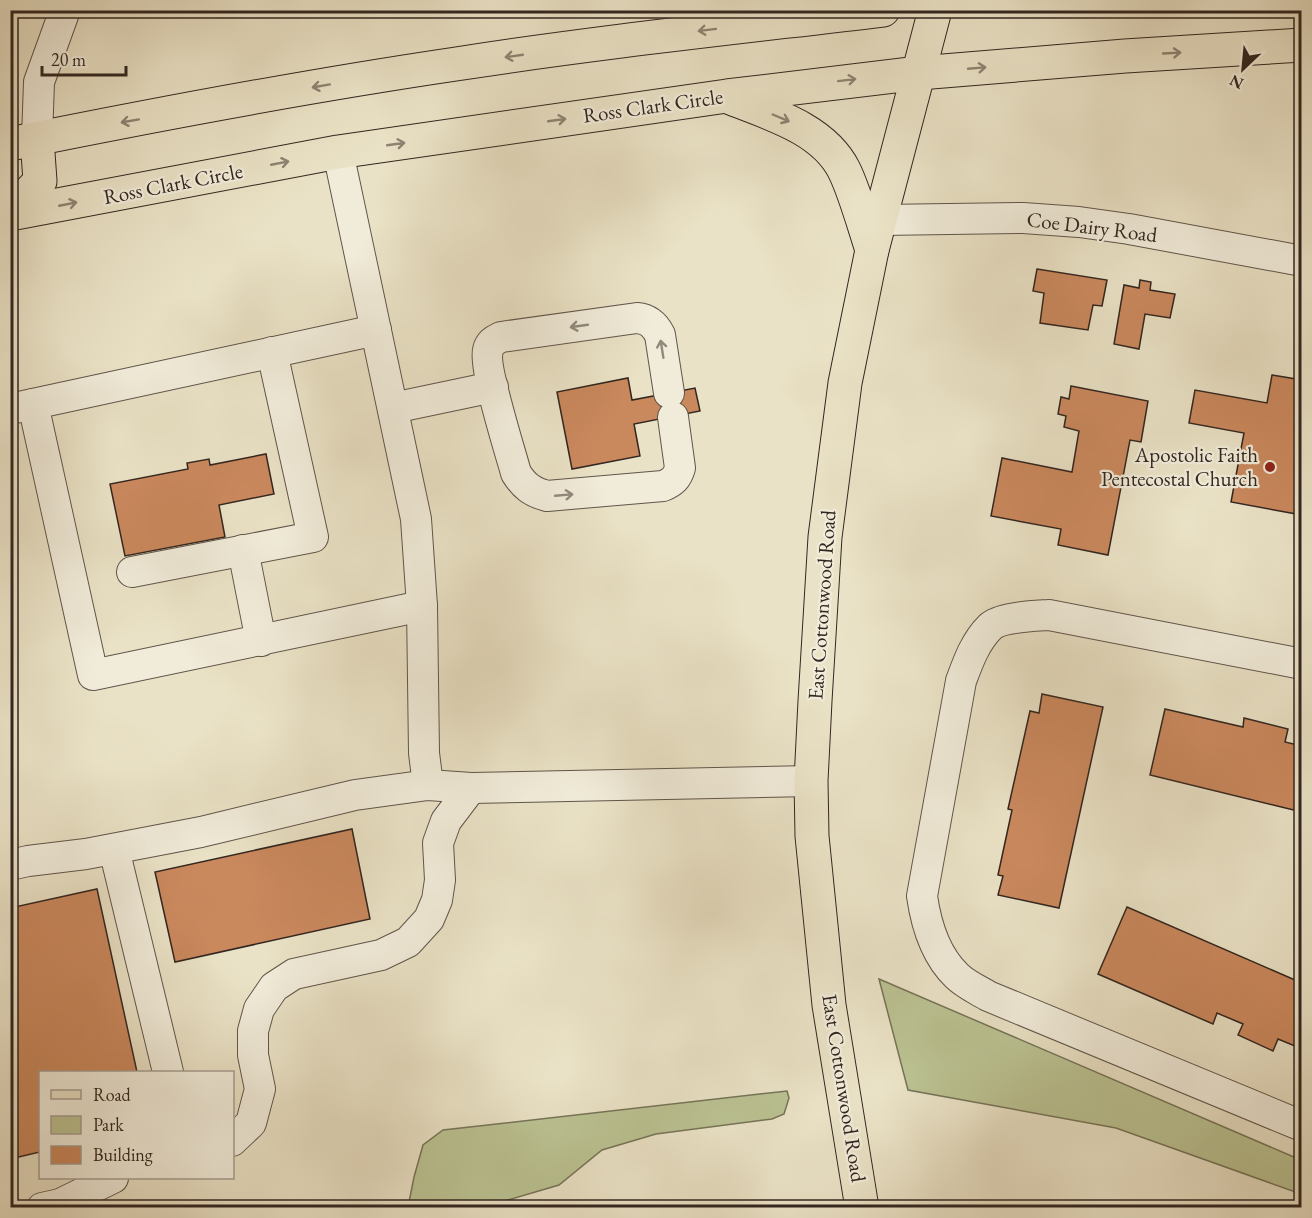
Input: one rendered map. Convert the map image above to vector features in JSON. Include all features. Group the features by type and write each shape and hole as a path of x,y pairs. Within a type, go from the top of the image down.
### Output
{"main road":[{"path":"10,214 40,181 24,141 327,85 457,64 813,15 883,10"},
{"name":"East Cottonwood Road","path":"862,1208 830,1005 812,836 812,781 825,537 845,383 876,235 935,10"},
{"name":"Ross Clark Circle","path":"10,214 338,152 727,96 919,73 1125,56 1302,45"},
{"path":"727,96 792,123 825,145 844,170 876,235"}],"street":[{"path":"24,141 39,82 65,10"},
{"path":"338,152 416,519 422,606 424,753 428,785"},
{"name":"Coe Dairy Road","path":"876,235 1023,218 1080,222 1129,229 1302,261"},
{"path":"637,318 648,320 656,327 660,335 680,468 678,476 663,486 547,496 530,490 523,484 516,472 493,387 488,349 492,341 501,337 637,318"},
{"path":"376,330 22,407 93,675 422,606"},
{"path":"132,572 313,537 272,352"},
{"path":"393,408 493,387"},
{"path":"243,550 261,641"},
{"path":"1302,664 1049,615 1019,617 991,626 972,651 961,681 922,896 926,920 938,949 956,975 988,996 1302,1126"},
{"path":"10,865 114,849 201,832 355,795 428,785 471,788 812,781"},
{"path":"234,1139 251,1123 260,1089 253,1055 253,1031 259,1009 274,987 294,974 381,955 408,942 429,920 437,900 440,880 438,843 446,821 471,788"},
{"path":"114,849 168,1071"},
{"path":"42,1208 60,1204 111,1179"}],"green space":[{"path":"879,979 1301,1160 1301,1194 1116,1128 908,1090"},
{"path":"787,1091 789,1098 784,1114 772,1119 656,1134 602,1150 559,1185 484,1207 408,1207 423,1145 443,1130"}],"building":[{"path":"1037,269 1107,280 1102,306 1093,305 1088,330 1040,323 1044,293 1033,291"},
{"path":"1140,280 1151,282 1150,290 1175,294 1170,318 1145,314 1139,349 1114,344 1124,285 1139,288"},
{"name":"Apostolic Faith Pentecostal Church","path":"1272,375 1302,380 1302,515 1231,502 1244,433 1189,423 1195,390 1267,403"},
{"path":"628,378 632,400 695,388 700,411 634,424 640,456 572,469 557,392"},
{"path":"1071,386 1148,401 1141,442 1130,440 1108,555 1058,545 1061,529 991,516 1002,458 1072,472 1079,431 1064,427 1066,416 1058,414 1061,397 1069,399"},
{"path":"266,454 274,494 219,505 225,537 125,556 110,484 188,469 187,463 209,459 210,465"},
{"path":"1042,694 1103,707 1059,908 998,895 1003,876 998,875 1012,810 1008,809 1030,711 1039,713"},
{"path":"1165,709 1243,727 1244,718 1288,729 1285,742 1302,746 1302,812 1150,775"},
{"path":"352,829 370,919 175,962 155,872"},
{"path":"97,889 137,1071 39,1071 39,1152 10,1159 10,908"},
{"path":"1127,907 1302,983 1302,1032 1295,1046 1278,1039 1273,1051 1238,1035 1243,1024 1217,1013 1213,1024 1098,974"}],"place":[{"name":"Apostolic Faith Pentecostal Church","path":"1270,467"}]}
